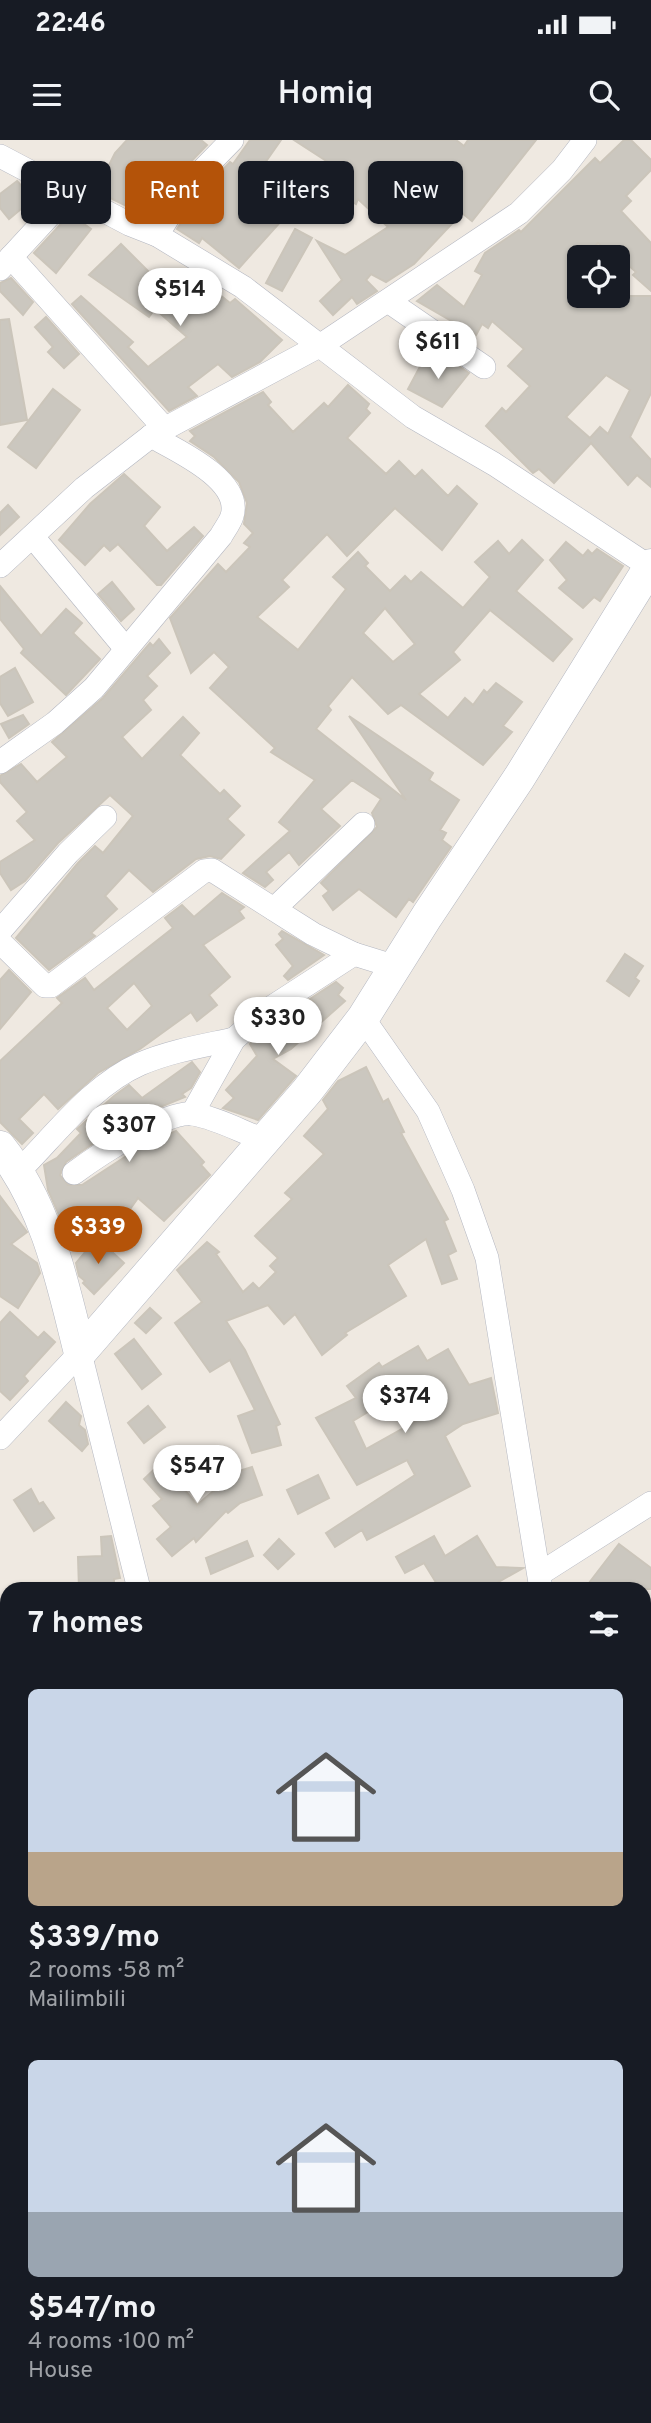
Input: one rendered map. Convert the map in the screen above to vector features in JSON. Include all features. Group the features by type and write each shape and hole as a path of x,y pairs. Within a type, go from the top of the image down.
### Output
{"street":[{"path":"157,234 189,184 232,140"},
{"path":"0,566 85,488 158,433 321,345 519,213 562,170 585,140"},
{"path":"0,156 21,167"},
{"path":"0,1438 80,1353 264,1140 363,1018 519,778 650,566 494,464 413,417 243,287 157,234 111,212"},
{"path":"0,762 55,723 94,688 221,536 232,516 233,503 221,482 158,433 6,263 42,224"},
{"path":"388,301 484,367"},
{"path":"33,537 126,649"},
{"path":"0,931 68,853 105,817"},
{"path":"274,909 363,824"},
{"path":"0,942 45,986 51,986 204,871 220,873 274,909 354,954 396,967"},
{"path":"192,1114 234,1039 270,1009 354,954"},
{"path":"363,1018 428,1111 463,1190 487,1258 541,1581 651,1503"},
{"path":"137,1582 56,1255 9,1159 100,1090 138,1065 176,1051 234,1039"},
{"path":"74,1172 108,1149 168,1118 192,1114 264,1140"}],"building":[{"path":"127,140 201,140 207,145 192,161 125,161 125,205 111,198 111,161"},
{"path":"250,140 281,140 266,161 238,161 238,224 279,224 239,268 202,238 199,243 177,229 180,224 224,224 224,168 230,162 233,164"},
{"path":"294,140 456,140 464,146 468,140 536,140 472,221 463,214 463,161 368,161 368,208 358,199 356,204 354,203 354,161 326,161"},
{"path":"624,140 631,140 651,160 651,170 626,196 631,201 621,211 651,243 651,291 633,275 636,272 630,267 630,245 567,245 567,308 630,308 630,296 651,296 651,393 630,437 651,460 651,487 637,475 628,485 591,443 554,483 539,469 533,473 486,426 502,408 506,412 530,386 508,366 524,349 492,321 488,328 482,324 476,335 417,301 437,285 464,307 482,275 475,271 485,253 519,230 521,232 595,158 600,163","holes":["606,375 630,390 608,434 600,427 590,438 566,417"]},
{"path":"17,181 21,186 21,209 9,219 0,208 0,194"},
{"path":"61,224 84,224 91,229 56,273 34,253"},
{"path":"385,224 452,224 414,264 386,282 371,274 366,280 377,291 357,304 352,297 333,315 320,301 342,280 317,241 345,255 388,227"},
{"path":"295,229 312,238 282,291 266,283"},
{"path":"121,244 157,280 160,276 180,291 194,274 230,303 235,299 282,340 260,362 232,377 218,364 188,387 197,396 169,411 72,304 81,296 133,342 128,347 148,367 187,337 155,309 149,317 89,275"},
{"path":"11,278 33,302 23,315 0,291 0,283"},
{"path":"46,317 79,354 64,368 48,352 53,347 35,327"},
{"path":"9,319 27,420 0,425 0,320"},
{"path":"444,356 469,373 442,407 408,389 424,359 436,365"},
{"path":"348,385 369,404 366,409 370,413 347,438 386,474 399,461 415,477 422,470 448,496 457,486 477,504 442,550 395,508 347,556 327,534 282,580 289,587 257,617 298,650 346,589 333,577 358,552 368,563 365,566 390,591 405,576 411,582 421,572 463,608 490,577 475,562 498,541 509,554 522,540 543,560 516,591 572,639 553,661 490,610 453,652 460,660 419,694 448,718 465,698 473,705 484,690 487,693 496,683 522,702 503,726 512,732 483,765 401,705 388,714 352,677 328,706 331,710 316,729 406,800 349,716 433,773 429,780 459,800 440,830 446,833 442,840 451,847 413,902 409,899 396,917 359,889 333,910 323,896 329,891 321,883 377,827 372,813 381,799 352,780 321,809 340,826 299,865 289,852 266,872 273,880 265,887 243,873 290,831 279,822 315,780 271,752 275,748 210,688 229,667 214,652 191,673 170,618 218,564 226,572 250,547 244,543 253,533 244,524 247,503 239,482 214,457 190,441 195,436 190,431 263,392 271,402 268,405 293,432 324,403 328,407","holes":["385,608 415,644 393,662 363,633"]},
{"path":"53,389 80,410 36,468 8,447"},
{"path":"124,474 160,507 144,526 167,551 194,527 203,536 161,585 157,585 118,544 110,551 104,545 85,565 59,540 90,504"},
{"path":"8,505 19,517 0,535 0,513"},
{"path":"566,542 583,556 588,550 592,554 597,549 623,566 600,601 594,597 583,608 559,588 567,580 550,560"},
{"path":"112,582 134,609 121,621 98,594"},
{"path":"0,586 41,636 66,609 82,623 73,633 100,659 66,695 21,653 24,649 0,619"},
{"path":"159,639 170,653 147,676 157,686 143,700 151,710 122,737 142,759 183,717 199,733 180,755 220,794 224,790 240,806 227,819 244,835 221,859 210,856 196,859 153,892 129,870 105,896 117,909 91,933 95,936 49,970 16,938 78,863 95,846 103,853 133,816 110,795 58,843 25,881 11,890 0,873 0,862 35,840 17,821 27,812 0,782 0,776 21,764 37,782 67,757 52,742 103,698 150,643 153,646"},
{"path":"15,668 33,702 8,716 0,703 0,677"},
{"path":"23,715 29,724 9,738 1,724"},
{"path":"222,893 244,907 239,911 244,918 203,945 230,977 209,995 217,1005 197,1021 191,1012 140,1049 98,1073 58,1109 44,1094 19,1119 33,1133 22,1144 0,1122 0,1061 62,1003 57,998 85,978 94,990 173,928 165,918 182,905 194,917","holes":["134,983 152,1006 127,1030 107,1008"]},
{"path":"282,931 324,955 288,980 284,976 293,966 276,945 283,939 279,934"},
{"path":"625,954 643,966 635,978 639,981 629,996 607,981"},
{"path":"9,970 31,992 0,1029 0,980"},
{"path":"336,982 343,988 338,995 345,1001 291,1049 273,1059 296,1076 258,1120 223,1108 234,1098 226,1090 257,1056 250,1044 277,1024 280,1030 313,1001 310,999"},
{"path":"192,1062 200,1072 191,1088 182,1094 185,1097 143,1114 107,1134 66,1162 60,1175 68,1185 82,1185 139,1148 176,1131 204,1162 201,1165 210,1175 164,1221 138,1198 123,1219 112,1211 84,1245 67,1231 71,1226 59,1215 48,1190 44,1165 57,1158 81,1133 77,1129 129,1085 142,1098"},
{"path":"366,1067 383,1102 388,1099 404,1132 401,1133 448,1219 444,1221 456,1251 448,1255 457,1279 442,1284 426,1239 388,1265 406,1296 345,1333 347,1335 322,1355 295,1314 284,1324 268,1305 226,1321 245,1350 280,1424 276,1426 281,1445 252,1453 238,1416 255,1410 230,1360 210,1372 175,1323 202,1302 177,1270 207,1242 219,1252 216,1254 243,1292 253,1283 259,1289 276,1272 270,1266 278,1258 255,1236 292,1199 285,1193 324,1154 304,1136 328,1109 323,1100 338,1081"},
{"path":"0,1196 27,1232 11,1244 37,1263 40,1273 18,1308 0,1296"},
{"path":"97,1238 124,1263 94,1294 83,1283 85,1281 79,1276 76,1263"},
{"path":"150,1308 161,1318 146,1333 135,1323"},
{"path":"10,1312 38,1338 44,1332 55,1342 24,1376 28,1381 10,1400 0,1391 0,1323"},
{"path":"134,1339 161,1374 142,1389 115,1354"},
{"path":"418,1346 427,1361 448,1349 469,1385 491,1378 498,1413 463,1424 445,1436 470,1486 367,1540 362,1530 335,1547 326,1533 415,1475 407,1460 357,1485 316,1418 356,1398 347,1386 379,1363 382,1367","holes":["406,1389 425,1416 366,1449 353,1421"]},
{"path":"66,1402 81,1416 79,1425 85,1430 88,1444 82,1451 49,1421"},
{"path":"148,1406 165,1427 144,1443 128,1423"},
{"path":"162,1462 197,1505 236,1472 252,1467 262,1495 240,1503 228,1513 226,1511 196,1542 194,1538 172,1556 157,1539 171,1527 153,1506 162,1499 144,1479"},
{"path":"318,1475 329,1498 298,1514 287,1490"},
{"path":"31,1489 39,1504 43,1502 54,1518 34,1531 14,1500"},
{"path":"111,1536 120,1578 114,1579 114,1582 79,1582 78,1557 102,1556 101,1537"},
{"path":"434,1536 445,1556 477,1536 496,1567 523,1568 498,1582 436,1582 424,1563 405,1573 396,1557"},
{"path":"279,1539 294,1554 278,1569 264,1555"},
{"path":"247,1541 253,1556 211,1574 206,1558"},
{"path":"619,1544 651,1568 651,1582 590,1582"}]}
